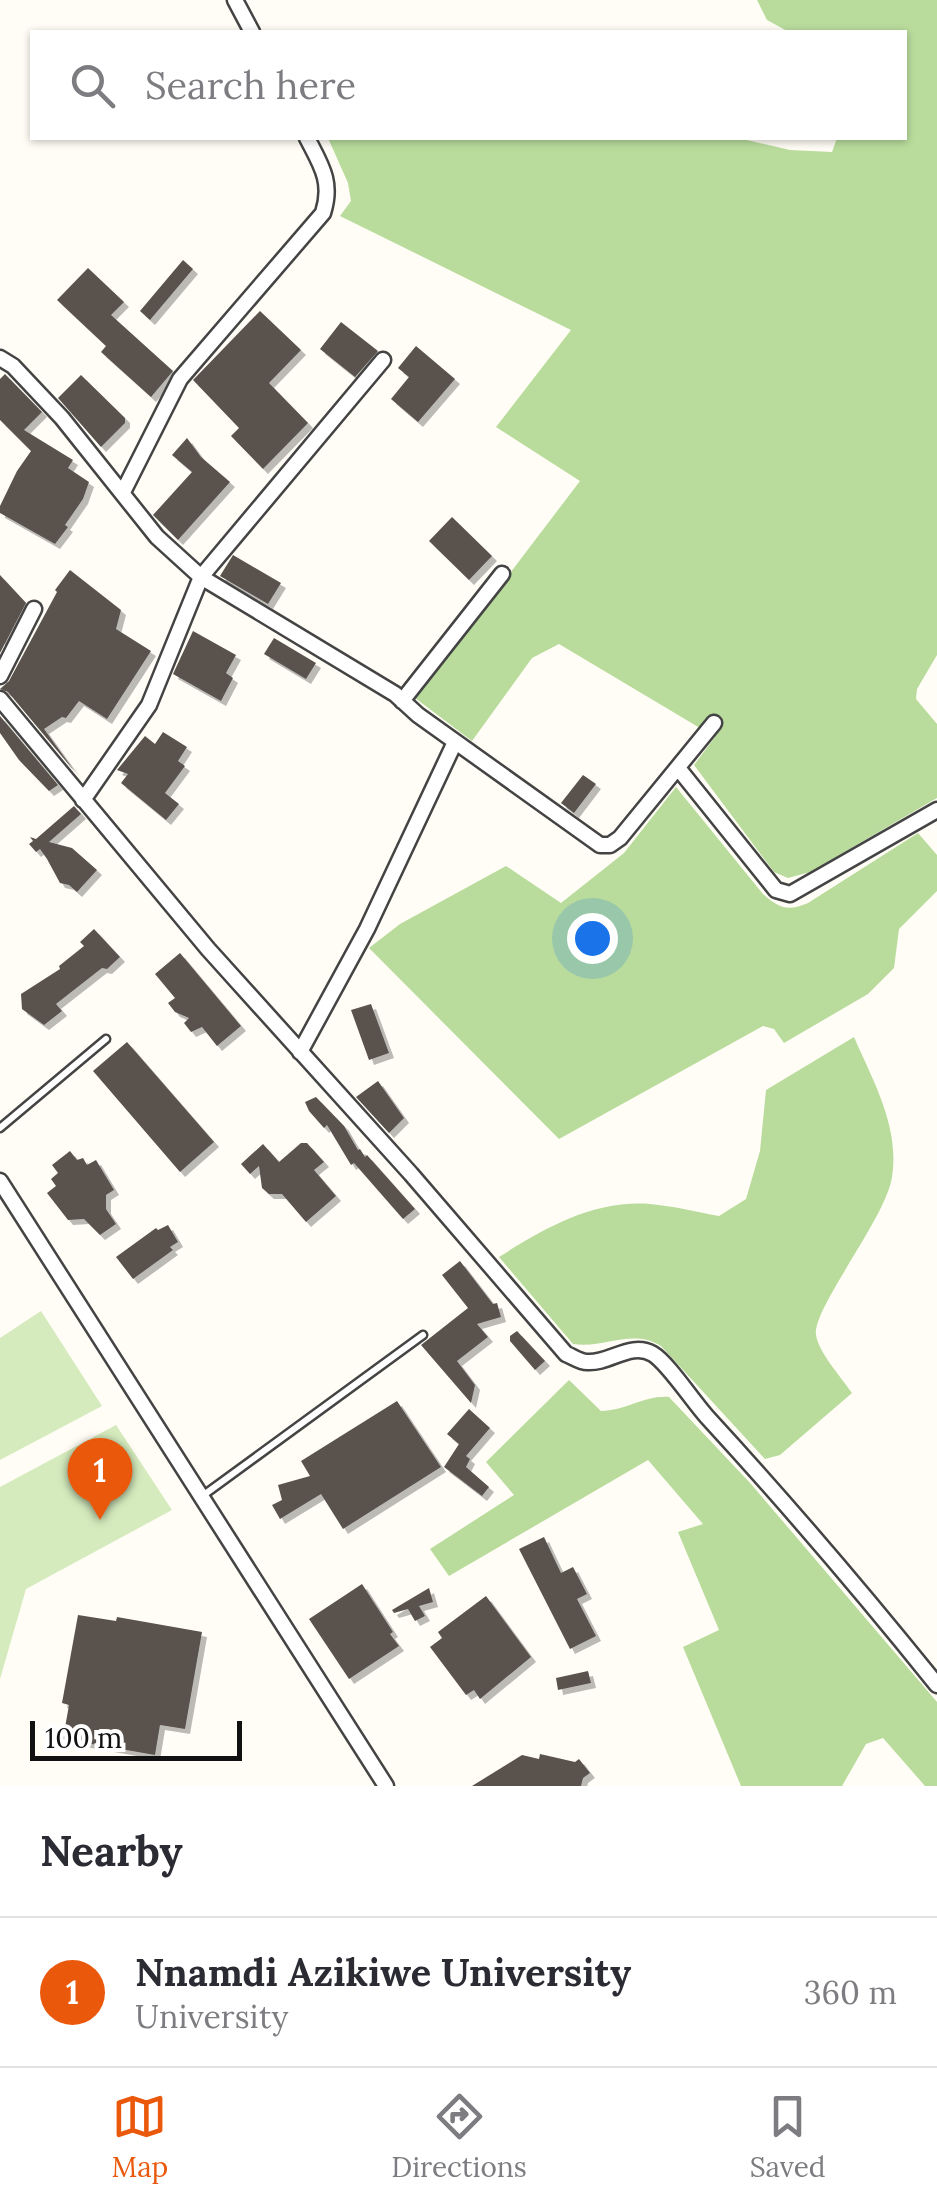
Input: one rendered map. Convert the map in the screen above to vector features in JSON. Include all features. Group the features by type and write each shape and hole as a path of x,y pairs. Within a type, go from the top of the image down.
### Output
{"street":[{"path":"234,0 251,30"},
{"path":"123,492 180,379 323,213 328,196 324,172 307,140"},
{"path":"0,358 13,366 62,418 158,538 201,577 334,655 600,845 610,845 620,838 714,723"},
{"path":"82,800 149,705 201,577 384,360"},
{"path":"402,701 502,574"},
{"path":"0,676 34,609"},
{"path":"0,700 300,1052 412,1174 566,1354 586,1363 627,1351 642,1350 655,1355 787,1504 937,1685"},
{"path":"300,1052 367,929 455,742"},
{"path":"678,768 776,890 790,894 937,810"},
{"path":"0,1181 386,1786"}],"lane":[{"path":"0,1128 106,1038"},
{"path":"200,1498 423,1335"}],"green space":[{"path":"757,0 937,0 937,655 917,689 916,699 937,724 937,798 810,872 788,878 774,872 694,765 715,737 559,644 532,658 472,741 415,698 580,481 496,427 571,330 340,216 351,201 348,183 329,140 747,140 790,150 832,152 836,140 907,140 907,30 785,30 767,20"},
{"path":"676,787 763,894 779,905 789,908 808,903 918,833 937,855 937,891 899,929 894,968 868,994 784,1043 774,1029 763,1026 559,1139 369,948 400,924 506,866 561,903 624,853"},
{"path":"854,1037 889,1122 893,1158 887,1194 818,1322 816,1335 821,1349 852,1393 780,1455 765,1459 661,1346 639,1339 573,1344 499,1257 552,1226 609,1207 650,1204 719,1216 746,1199 760,1151 766,1090"},
{"path":"41,1311 102,1406 0,1460 0,1338"},
{"path":"569,1380 601,1411 669,1397 751,1484 937,1702 937,1786 925,1786 883,1738 866,1744 842,1786 741,1786 683,1647 719,1630 678,1532 703,1524 648,1460 449,1576 430,1549 514,1495 486,1462"},
{"path":"116,1425 172,1510 26,1589 0,1679 0,1487"}],"building":[{"path":"183,260 193,269 150,320 140,311"},
{"path":"88,268 124,302 111,315 173,371 151,397 101,352 106,346 57,300"},
{"path":"260,311 301,350 269,383 308,423 263,469 231,436 239,428 193,380"},
{"path":"341,322 378,351 355,377 320,349"},
{"path":"416,346 455,379 418,422 391,399 409,377 398,368"},
{"path":"5,374 42,412 24,430 73,460 68,468 89,482 83,499 65,525 68,527 55,544 0,513 17,471 31,451 0,420 0,379"},
{"path":"81,375 125,418 125,423 101,447 58,398"},
{"path":"187,438 201,457 230,482 178,540 153,515 192,472 172,455"},
{"path":"452,517 492,556 469,580 429,541"},
{"path":"233,555 281,583 268,604 220,576"},
{"path":"70,570 121,610 116,629 151,651 107,719 79,701 66,718 44,729 75,772 8,692 0,689 9,681 55,590"},
{"path":"0,575 26,603 0,653"},
{"path":"193,631 236,655 226,673 233,678 221,701 173,674"},
{"path":"274,638 316,663 306,679 264,654"},
{"path":"0,716 58,785 49,791 19,760 0,733"},
{"path":"163,732 187,747 178,761 185,766 165,793 179,804 166,820 121,783 128,774 117,770 145,736 155,744"},
{"path":"583,775 596,784 574,813 561,803"},
{"path":"74,806 81,814 49,842 72,848 97,870 77,892 60,883 40,849 36,852 29,844 33,841 30,837 36,839"},
{"path":"94,929 120,957 56,1004 62,1011 44,1025 22,1009 21,994 60,969 84,946 80,942"},
{"path":"180,953 241,1026 217,1046 202,1027 191,1032 184,1023 189,1018 175,1012 168,1003 175,998 155,974"},
{"path":"371,1004 389,1053 369,1060 351,1010"},
{"path":"127,1042 214,1142 180,1172 93,1071"},
{"path":"378,1081 404,1118 389,1133 356,1097"},
{"path":"316,1097 344,1126 358,1150 415,1209 403,1219 354,1163 351,1165 327,1125 324,1128 309,1111 305,1102"},
{"path":"301,1143 307,1143 324,1162 314,1170 336,1196 306,1222 282,1194 269,1194 262,1188 259,1166 250,1174 241,1164 263,1144 279,1162"},
{"path":"70,1151 87,1165 96,1160 114,1190 106,1195 106,1209 116,1224 100,1235 84,1219 68,1220 47,1193 56,1186 51,1179 58,1173 52,1165"},
{"path":"168,1225 178,1242 170,1247 173,1250 133,1279 116,1257 156,1228"},
{"path":"460,1261 493,1304 497,1303 501,1317 477,1324 488,1337 457,1361 475,1385 471,1403 421,1345 468,1308 442,1275"},
{"path":"517,1331 545,1361 535,1370 510,1341"},
{"path":"397,1401 441,1467 343,1529 321,1494 280,1519 272,1505 282,1500 278,1485 310,1476 301,1461"},
{"path":"469,1409 490,1428 466,1456 470,1459 466,1467 489,1487 482,1496 444,1467 459,1444 447,1434"},
{"path":"544,1537 561,1573 573,1567 587,1594 577,1599 596,1636 570,1649 519,1549"},
{"path":"362,1584 399,1646 349,1679 309,1619"},
{"path":"429,1588 433,1602 419,1606 425,1616 415,1621 408,1609 394,1613 392,1610"},
{"path":"486,1596 531,1657 480,1699 474,1690 466,1695 430,1647 442,1638 438,1632"},
{"path":"78,1615 116,1621 117,1617 202,1632 185,1729 160,1725 155,1755 63,1739 69,1705 62,1703"},
{"path":"588,1671 591,1683 558,1690 556,1678"},
{"path":"540,1754 575,1762 579,1759 590,1773 581,1786 472,1786 522,1755 539,1759"}],"place":[{"name":"Nnamdi Azikiwe University","path":"100,1520"}]}
